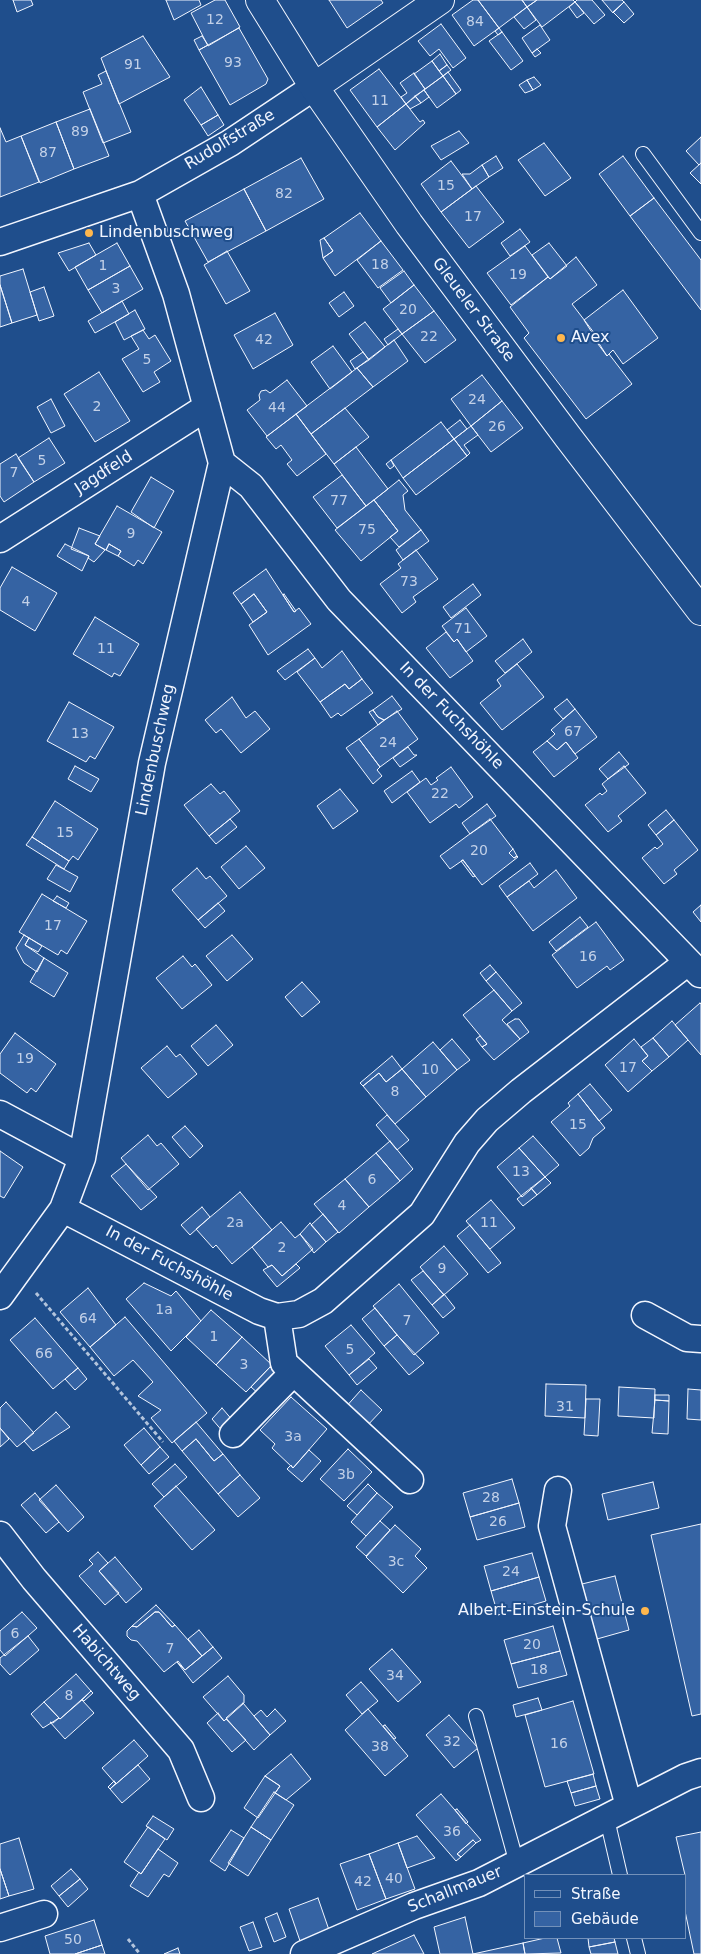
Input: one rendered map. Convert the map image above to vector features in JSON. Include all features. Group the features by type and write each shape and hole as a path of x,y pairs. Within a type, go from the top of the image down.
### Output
{"street":[{"name":"Gleueler Straße","path":"260,0 314,88 415,232 701,611"},
{"name":"Rudolfstraße","path":"0,242 140,194 230,142 314,88 440,0"},
{"name":"Lindenbuschweg","path":"0,1296 63,1209 82,1158 152,763 222,462 176,294 140,194"},
{"name":"Jagdfeld","path":"0,539 207,407"},
{"name":"In der Fuchshöhle","path":"63,1209 259,1311 276,1317 299,1314 324,1302 422,1214 467,1142 487,1120 521,1091 695,969 339,600 251,486 222,462"},
{"path":"0,1114 82,1158"},
{"path":"645,1315 686,1338 701,1339"},
{"path":"276,1317 284,1363 410,1480"},
{"path":"233,1434 293,1373"},
{"path":"558,1490 552,1526 630,1806"},
{"name":"Habichtweg","path":"0,1535 34,1579 181,1750 201,1798"},
{"name":"Schallmauer","path":"304,1954 414,1906 479,1883 701,1772"},
{"path":"0,1928 44,1914"}],"lane":[{"path":"643,154 701,233"},
{"path":"476,1716 516,1864"},
{"path":"607,1819 620,1874"},
{"path":"634,1939 638,1954"}],"path":[{"path":"18,1272 164,1442"},
{"path":"128,1939 140,1954"}],"building":[{"path":"13,0 31,0 33,5 17,12"},
{"path":"166,0 199,0 201,5 174,20"},
{"path":"215,0 225,0 240,27 208,46 191,13"},
{"path":"329,0 381,0 383,3 347,28"},
{"path":"473,0 478,0 499,28 474,46 452,15"},
{"path":"478,0 522,0 527,7 499,28"},
{"path":"522,0 537,0 527,7"},
{"path":"537,0 573,0 575,2 542,27 527,7"},
{"path":"577,0 592,0 605,15 594,24 575,2"},
{"path":"602,0 622,0 624,2 613,13"},
{"path":"575,2 584,13 577,18 569,7"},
{"path":"624,2 634,14 624,23 613,12"},
{"path":"527,7 536,20 524,29 514,17"},
{"path":"441,24 466,58 453,68 439,49 430,56 418,41"},
{"path":"540,25 550,40 532,53 522,38"},
{"path":"239,28 268,79 266,84 230,105 199,50"},
{"path":"499,28 502,32 498,35 495,31"},
{"path":"502,32 523,61 511,70 489,41"},
{"path":"143,36 170,77 119,104 101,58"},
{"path":"202,36 208,45 199,50 194,40"},
{"path":"537,49 541,53 535,57 532,53"},
{"path":"440,54 447,65 439,71 432,61"},
{"path":"432,61 443,76 425,89 414,74"},
{"path":"447,65 451,70 443,76 439,71"},
{"path":"379,69 406,104 377,127 350,90"},
{"path":"106,71 131,132 103,143 83,92 102,84 98,75"},
{"path":"448,72 461,90 456,94 443,76"},
{"path":"414,73 425,89 406,104 401,97 407,93 400,83"},
{"path":"443,76 456,94 437,108 424,90"},
{"path":"534,77 541,85 533,90 527,80"},
{"path":"527,80 533,90 525,93 519,85"},
{"path":"201,87 218,115 201,125 184,100"},
{"path":"424,90 429,97 421,103 415,96"},
{"path":"415,96 421,103 410,109 406,104"},
{"path":"406,104 420,122 423,120 425,123 395,150 377,127"},
{"path":"90,109 109,156 74,169 56,122"},
{"path":"218,115 224,125 208,136 201,125"},
{"path":"56,122 74,169 40,183 21,136"},
{"path":"0,128 6,142 21,136 39,182 0,197"},
{"path":"459,131 469,143 441,160 431,146"},
{"path":"701,137 701,163 699,165 686,151"},
{"path":"544,143 571,178 545,196 518,160"},
{"path":"496,156 503,168 489,177 482,165"},
{"path":"623,156 654,198 630,216 599,174"},
{"path":"301,158 324,199 266,231 244,189"},
{"path":"451,161 472,189 441,212 421,184"},
{"path":"701,163 701,184 690,173"},
{"path":"482,165 489,177 472,189 462,174 470,174"},
{"path":"476,186 504,222 469,248 441,212"},
{"path":"244,189 266,231 208,262 185,221"},
{"path":"654,198 701,260 701,310 630,216"},
{"path":"360,213 381,241 335,276 323,258 333,251 324,238"},
{"path":"520,229 530,242 510,256 501,243"},
{"path":"324,238 333,251 323,258 320,240"},
{"path":"381,241 403,270 378,288 357,260"},
{"path":"89,243 96,255 69,271 58,253"},
{"path":"117,243 130,266 88,290 75,267"},
{"path":"549,243 567,266 550,279 532,255"},
{"path":"525,246 548,277 511,305 487,273"},
{"path":"227,251 250,291 226,304 204,265"},
{"name":"Avex","path":"576,257 597,285 572,304 598,338 595,340 607,356 609,354 632,384 586,419 524,338 529,333 510,307 548,277 550,279"},
{"path":"130,266 143,289 102,313 88,290"},
{"path":"23,269 37,315 12,323 0,285 0,276"},
{"path":"404,271 414,285 391,303 380,288"},
{"path":"0,285 12,323 0,327"},
{"path":"414,285 434,311 402,334 383,309"},
{"path":"44,287 54,316 39,321 30,292"},
{"path":"623,290 658,338 623,364 613,350 607,356 584,320"},
{"path":"344,292 354,306 339,317 329,303"},
{"path":"122,301 129,314 95,333 88,321"},
{"path":"135,310 145,329 124,340 115,322"},
{"path":"434,311 456,340 425,363 402,334"},
{"path":"275,313 293,345 253,369 234,335"},
{"path":"365,322 385,347 369,360 349,334"},
{"path":"398,329 402,334 388,345 384,339"},
{"path":"143,330 149,339 155,335 171,361 154,372 160,382 143,392 122,359 139,349 131,336"},
{"path":"394,340 408,361 373,387 357,368"},
{"path":"333,346 352,372 330,389 311,362"},
{"path":"363,352 369,360 355,369 350,361"},
{"path":"357,368 373,387 311,434 296,414"},
{"path":"99,372 130,421 95,442 64,394"},
{"path":"482,375 502,401 471,426 451,399"},
{"path":"287,380 307,406 267,436 247,410 260,400 259,395 261,391 266,390 270,393"},
{"path":"51,399 65,426 51,433 37,407"},
{"path":"502,401 523,428 491,452 471,426"},
{"path":"345,408 369,437 334,464 311,434"},
{"path":"296,414 326,454 297,476 287,464 292,460 281,445 276,449 266,437"},
{"path":"460,420 467,429 454,439 447,430"},
{"path":"441,422 454,439 403,478 391,460"},
{"path":"471,426 478,435 464,445 470,453 467,456 454,439"},
{"path":"49,438 65,463 34,482 18,458"},
{"path":"454,439 467,456 416,495 403,478"},
{"path":"356,447 388,489 366,506 334,464"},
{"path":"16,454 34,482 4,502 0,496 0,464"},
{"path":"391,460 394,466 390,469 386,464"},
{"path":"342,475 366,506 337,528 313,497"},
{"path":"151,477 174,491 154,528 131,512"},
{"path":"399,480 408,491 403,495 405,510 421,530 399,547 390,537 398,531 374,500"},
{"path":"374,500 398,531 361,561 335,530"},
{"path":"117,506 162,532 143,564 138,560 134,566 118,556 121,551 109,544 106,550 95,544"},
{"path":"79,528 100,536 95,544 105,550 94,562 88,558 89,556 71,549"},
{"path":"421,530 429,541 403,560 396,550"},
{"path":"65,544 89,556 82,571 57,556"},
{"path":"109,544 121,551 118,556 106,550"},
{"path":"416,550 438,579 413,597 416,602 402,613 380,584 401,568 398,564"},
{"path":"12,567 57,593 35,631 0,610 0,588"},
{"path":"266,569 294,612 299,608 311,624 268,655 249,625 267,612 254,594 241,604 233,593"},
{"path":"473,584 481,595 451,618 443,607"},
{"path":"254,594 267,612 253,622 241,604"},
{"path":"284,594 296,611 294,612"},
{"path":"466,608 487,636 466,652 457,639 454,642 442,626"},
{"path":"95,617 139,644 120,676 114,673 112,677 73,654"},
{"path":"446,632 454,642 457,639 473,661 450,678 426,648"},
{"path":"523,639 532,652 505,673 495,661"},
{"path":"308,649 315,658 285,680 277,671"},
{"path":"342,651 362,679 349,689 345,684 320,702 297,672 315,658 322,668"},
{"path":"517,664 544,697 502,730 480,703 501,686 497,680"},
{"path":"362,679 373,693 341,716 338,713 331,718 320,702 345,684 349,689"},
{"path":"392,696 402,709 384,720 378,717 373,710"},
{"path":"232,697 246,718 255,711 270,729 241,753 221,729 216,733 205,720"},
{"path":"567,699 575,709 563,719 554,709"},
{"path":"69,702 114,727 95,759 90,756 86,762 47,741"},
{"path":"575,709 597,737 575,754 566,742 557,750 547,741 555,734 551,730"},
{"path":"373,710 378,717 384,720 378,725 369,712"},
{"path":"397,711 418,739 380,767 359,739"},
{"path":"359,739 380,767 377,770 382,776 373,784 346,748"},
{"path":"547,741 557,750 566,742 578,758 554,777 533,752"},
{"path":"408,747 414,755 417,755 400,767 393,758"},
{"path":"619,752 629,764 608,779 599,769"},
{"path":"75,766 99,779 91,792 68,779"},
{"path":"624,766 646,793 618,816 622,821 608,832 585,805 600,793 602,795 607,791 602,784"},
{"path":"451,767 473,797 459,808 456,804 430,823 407,792 426,778 431,785 438,780 436,778"},
{"path":"412,771 420,782 392,803 384,791"},
{"path":"211,784 220,794 224,791 240,811 209,836 184,805"},
{"path":"340,789 358,811 333,829 317,806"},
{"path":"55,801 98,829 78,860 73,856 69,861 32,837"},
{"path":"487,804 496,816 470,834 462,823"},
{"path":"666,810 674,820 656,835 648,825"},
{"path":"230,819 237,827 216,844 209,836"},
{"path":"490,819 513,849 509,853 514,858 518,857 482,885 463,860 450,869 440,856"},
{"path":"674,820 698,850 674,870 677,874 664,884 642,858 655,847 657,849 663,844 656,835"},
{"path":"32,837 69,861 64,869 26,845"},
{"path":"246,846 265,868 239,889 221,867"},
{"path":"513,849 517,856 514,858 509,853"},
{"path":"463,860 475,876 473,877 461,861"},
{"path":"530,863 538,874 507,897 499,886"},
{"path":"56,865 78,877 70,892 47,879"},
{"path":"197,868 206,879 210,876 227,896 198,920 172,890"},
{"path":"556,870 577,898 533,931 507,897 529,881 534,888"},
{"path":"42,894 87,921 67,954 61,950 58,955 19,932"},
{"path":"57,896 69,903 66,908 53,901"},
{"path":"218,903 225,911 205,928 198,920"},
{"path":"701,905 701,922 693,912"},
{"path":"580,917 588,927 556,951 549,942"},
{"path":"596,922 624,960 610,970 607,966 577,988 552,955"},
{"path":"24,935 29,938 25,945 44,958 37,972 24,963 16,948"},
{"path":"232,935 253,959 227,981 206,956"},
{"path":"29,938 42,946 38,952 25,945"},
{"path":"183,956 192,967 195,964 212,985 182,1009 156,978"},
{"path":"44,958 68,973 54,997 30,982"},
{"path":"490,965 496,972 486,981 480,973"},
{"path":"496,972 522,1003 512,1011 486,981"},
{"path":"302,982 320,1002 302,1017 285,997"},
{"path":"494,990 512,1011 502,1020 520,1039 494,1060 482,1047 487,1044 463,1015"},
{"path":"701,1004 701,1055 675,1025"},
{"path":"515,1019 519,1019 529,1032 520,1039 507,1024"},
{"path":"672,1021 688,1040 669,1057 653,1038"},
{"path":"216,1025 233,1045 208,1066 191,1046"},
{"path":"15,1033 56,1064 36,1092 31,1088 27,1093 0,1073 0,1054"},
{"path":"480,1036 487,1044 482,1047 476,1039"},
{"path":"653,1038 669,1057 652,1071 642,1061 648,1056 641,1047"},
{"path":"452,1039 470,1060 457,1070 440,1050"},
{"path":"634,1039 648,1056 642,1061 652,1071 628,1092 605,1065"},
{"path":"433,1042 457,1070 426,1097 402,1069"},
{"path":"167,1046 176,1057 180,1054 197,1074 168,1098 141,1068"},
{"path":"392,1056 402,1069 386,1082 379,1073 363,1086 360,1083"},
{"path":"402,1069 426,1097 395,1124 363,1086 379,1073 386,1082"},
{"path":"590,1084 612,1110 599,1121 578,1094"},
{"path":"578,1094 605,1128 593,1138 589,1148 580,1156 551,1122 570,1106 568,1103"},
{"path":"387,1115 409,1140 397,1150 376,1125"},
{"path":"185,1126 203,1146 190,1158 172,1137"},
{"path":"148,1135 157,1146 161,1143 179,1164 148,1190 121,1158"},
{"path":"533,1136 559,1165 545,1177 519,1148"},
{"path":"390,1141 413,1169 400,1181 376,1153"},
{"path":"519,1148 545,1177 522,1197 497,1167"},
{"path":"0,1151 23,1167 4,1198 0,1196"},
{"path":"376,1153 400,1181 369,1207 345,1179"},
{"path":"126,1164 157,1197 141,1210 111,1176"},
{"path":"545,1177 551,1183 537,1195 531,1188"},
{"path":"345,1179 369,1207 339,1233 314,1204"},
{"path":"531,1188 537,1195 523,1206 517,1199"},
{"path":"240,1192 272,1230 232,1264 216,1245 213,1248 196,1229"},
{"path":"491,1200 515,1228 490,1249 466,1221"},
{"path":"202,1207 210,1217 190,1235 181,1225"},
{"path":"323,1214 338,1232 326,1242 311,1225"},
{"path":"281,1222 295,1238 300,1234 313,1249 282,1276 272,1265 268,1267 252,1247"},
{"path":"310,1223 326,1242 314,1253 300,1234"},
{"path":"470,1225 501,1263 488,1273 457,1236"},
{"path":"444,1246 468,1274 444,1295 420,1267"},
{"path":"296,1264 300,1268 277,1287 263,1270 272,1265 282,1276"},
{"path":"423,1271 444,1295 432,1305 411,1280"},
{"path":"144,1283 171,1296 176,1291 201,1321 171,1351 126,1299"},
{"path":"399,1284 439,1333 414,1355 373,1306"},
{"path":"88,1288 116,1325 90,1347 60,1312"},
{"path":"444,1294 455,1308 443,1318 432,1305"},
{"path":"375,1308 397,1335 384,1346 362,1319"},
{"path":"211,1310 242,1337 216,1365 186,1337"},
{"path":"125,1317 207,1413 172,1443 151,1418 161,1410 138,1396 153,1382 133,1360 114,1376 90,1347"},
{"path":"35,1318 78,1368 53,1389 10,1340"},
{"path":"351,1325 375,1353 349,1375 325,1346"},
{"path":"397,1335 424,1363 409,1375 384,1346"},
{"path":"242,1337 272,1365 246,1392 216,1365"},
{"path":"369,1359 377,1368 357,1385 349,1375"},
{"path":"270,1367 278,1375 259,1394 251,1387"},
{"path":"78,1368 87,1379 75,1390 65,1379"},
{"path":"546,1384 586,1385 585,1418 545,1416"},
{"path":"619,1387 655,1389 654,1418 618,1416"},
{"path":"688,1389 701,1390 701,1420 687,1419"},
{"path":"361,1390 382,1410 365,1428 344,1409"},
{"path":"655,1395 669,1395 669,1401 655,1400"},
{"path":"291,1397 327,1429 293,1468 272,1448 275,1444 260,1430"},
{"path":"586,1399 600,1399 598,1436 584,1435"},
{"path":"655,1400 669,1401 668,1434 652,1433"},
{"path":"6,1402 34,1433 17,1447 0,1428 0,1408"},
{"path":"222,1408 234,1422 224,1433 212,1419"},
{"path":"56,1412 70,1427 33,1451 24,1441"},
{"path":"196,1422 223,1454 214,1461 196,1439 182,1451 174,1441"},
{"path":"0,1428 9,1439 0,1447"},
{"path":"144,1428 160,1447 141,1465 124,1445"},
{"path":"196,1439 214,1461 223,1454 240,1475 218,1494 182,1451"},
{"path":"160,1447 169,1457 149,1474 141,1465"},
{"path":"348,1449 372,1472 344,1501 320,1479"},
{"path":"309,1450 321,1461 302,1482 287,1469 291,1465 293,1468"},
{"path":"175,1464 187,1477 164,1497 152,1484"},
{"path":"240,1475 260,1498 238,1517 218,1494"},
{"path":"512,1479 519,1503 470,1517 463,1493"},
{"path":"653,1482 659,1508 608,1520 602,1494"},
{"path":"368,1484 377,1493 357,1515 347,1506"},
{"path":"56,1485 84,1517 68,1532 39,1500"},
{"path":"176,1486 215,1530 192,1550 154,1506"},
{"path":"35,1493 59,1522 46,1533 21,1505"},
{"path":"377,1493 393,1507 366,1536 351,1522"},
{"path":"519,1503 525,1527 477,1540 470,1517"},
{"path":"380,1521 390,1530 366,1556 356,1547"},
{"path":"701,1524 701,1714 692,1716 651,1535"},
{"path":"395,1525 421,1549 415,1556 427,1568 403,1593 366,1557"},
{"path":"98,1552 108,1563 99,1571 119,1593 105,1605 79,1576 93,1564 89,1560"},
{"path":"532,1553 539,1577 491,1591 484,1566"},
{"path":"115,1557 142,1589 126,1603 99,1571"},
{"path":"615,1576 629,1630 597,1639 582,1584"},
{"path":"539,1577 546,1601 498,1615 491,1591"},
{"path":"156,1605 175,1625 172,1627 159,1612 155,1612 137,1627 132,1626"},
{"path":"22,1612 37,1628 5,1656 0,1650 0,1631"},
{"path":"155,1612 159,1612 172,1627 175,1625 202,1656 185,1670 178,1661 164,1672 137,1641 131,1640 127,1636 127,1631 132,1626 137,1627"},
{"path":"553,1626 560,1651 511,1664 504,1640"},
{"path":"199,1630 213,1647 202,1656 188,1639"},
{"path":"28,1636 39,1650 10,1675 0,1664 0,1658"},
{"path":"213,1647 222,1658 193,1683 177,1662 185,1670"},
{"path":"392,1649 421,1682 398,1702 369,1669"},
{"path":"560,1651 567,1675 518,1688 511,1664"},
{"path":"76,1674 91,1691 60,1719 44,1702"},
{"path":"228,1676 244,1695 244,1703 224,1721 203,1697"},
{"path":"361,1682 378,1701 362,1714 346,1695"},
{"path":"91,1691 93,1693 84,1701 82,1700"},
{"path":"538,1698 542,1710 516,1717 513,1705"},
{"path":"82,1700 94,1713 65,1739 50,1722 53,1723 60,1719"},
{"path":"573,1701 594,1774 545,1787 525,1715"},
{"path":"44,1702 59,1718 43,1728 31,1714"},
{"path":"243,1703 270,1735 254,1750 226,1718"},
{"path":"275,1709 286,1721 270,1735 254,1716 261,1710 267,1717"},
{"path":"368,1709 408,1756 385,1776 345,1730"},
{"path":"218,1713 224,1721 226,1719 246,1740 232,1752 207,1723"},
{"path":"449,1715 478,1748 454,1768 426,1735"},
{"path":"385,1725 396,1738 394,1739 383,1726"},
{"path":"134,1740 148,1756 116,1784 102,1768"},
{"path":"291,1754 311,1779 286,1800 275,1793 280,1786 265,1776"},
{"path":"138,1765 150,1779 122,1803 110,1789"},
{"path":"593,1774 596,1786 571,1793 567,1781"},
{"path":"265,1776 280,1786 258,1818 244,1808"},
{"path":"114,1781 116,1783 110,1789 108,1787"},
{"path":"596,1786 600,1799 575,1806 571,1793"},
{"path":"274,1792 294,1805 271,1840 251,1827"},
{"path":"441,1794 481,1840 476,1843 473,1840 457,1854 461,1857 456,1861 416,1815"},
{"path":"457,1809 468,1822 466,1824 455,1810"},
{"path":"153,1816 174,1829 167,1840 146,1826"},
{"path":"148,1827 165,1839 141,1874 124,1862"},
{"path":"251,1827 271,1840 248,1876 228,1863"},
{"path":"231,1830 244,1838 225,1871 210,1861"},
{"path":"701,1832 701,1954 694,1954 686,1916 686,1874 676,1837"},
{"path":"417,1836 435,1858 407,1868 398,1843"},
{"path":"19,1838 34,1889 9,1896 0,1869 0,1844"},
{"path":"473,1840 476,1843 461,1857 457,1854"},
{"path":"398,1843 415,1889 386,1899 369,1854"},
{"path":"158,1849 178,1863 169,1877 164,1874 148,1897 130,1886 139,1872 141,1874"},
{"path":"369,1854 386,1899 357,1910 340,1864"},
{"path":"0,1869 9,1896 0,1899"},
{"path":"71,1869 80,1879 59,1896 51,1886"},
{"path":"80,1879 88,1889 68,1907 59,1896"},
{"path":"318,1898 329,1930 300,1941 289,1909"},
{"path":"277,1913 286,1937 274,1942 265,1918"},
{"path":"465,1917 473,1954 440,1954 434,1927"},
{"path":"94,1920 102,1945 75,1954 50,1954 45,1936"},
{"path":"253,1922 262,1947 249,1951 240,1927"},
{"path":"414,1935 424,1954 372,1954"},
{"path":"541,1939 557,1939 561,1953 525,1954 523,1943"},
{"path":"588,1939 614,1939 615,1942 589,1947"},
{"path":"615,1942 618,1954 591,1954 589,1947"},
{"path":"523,1943 525,1954 473,1954"},
{"path":"102,1945 105,1954 75,1954"},
{"path":"178,1948 180,1954 164,1954"}],"place":[{"name":"Lindenbuschweg","path":"89,233"},
{"name":"Avex","path":"561,338"},
{"name":"Albert-Einstein-Schule","path":"645,1611"}]}
